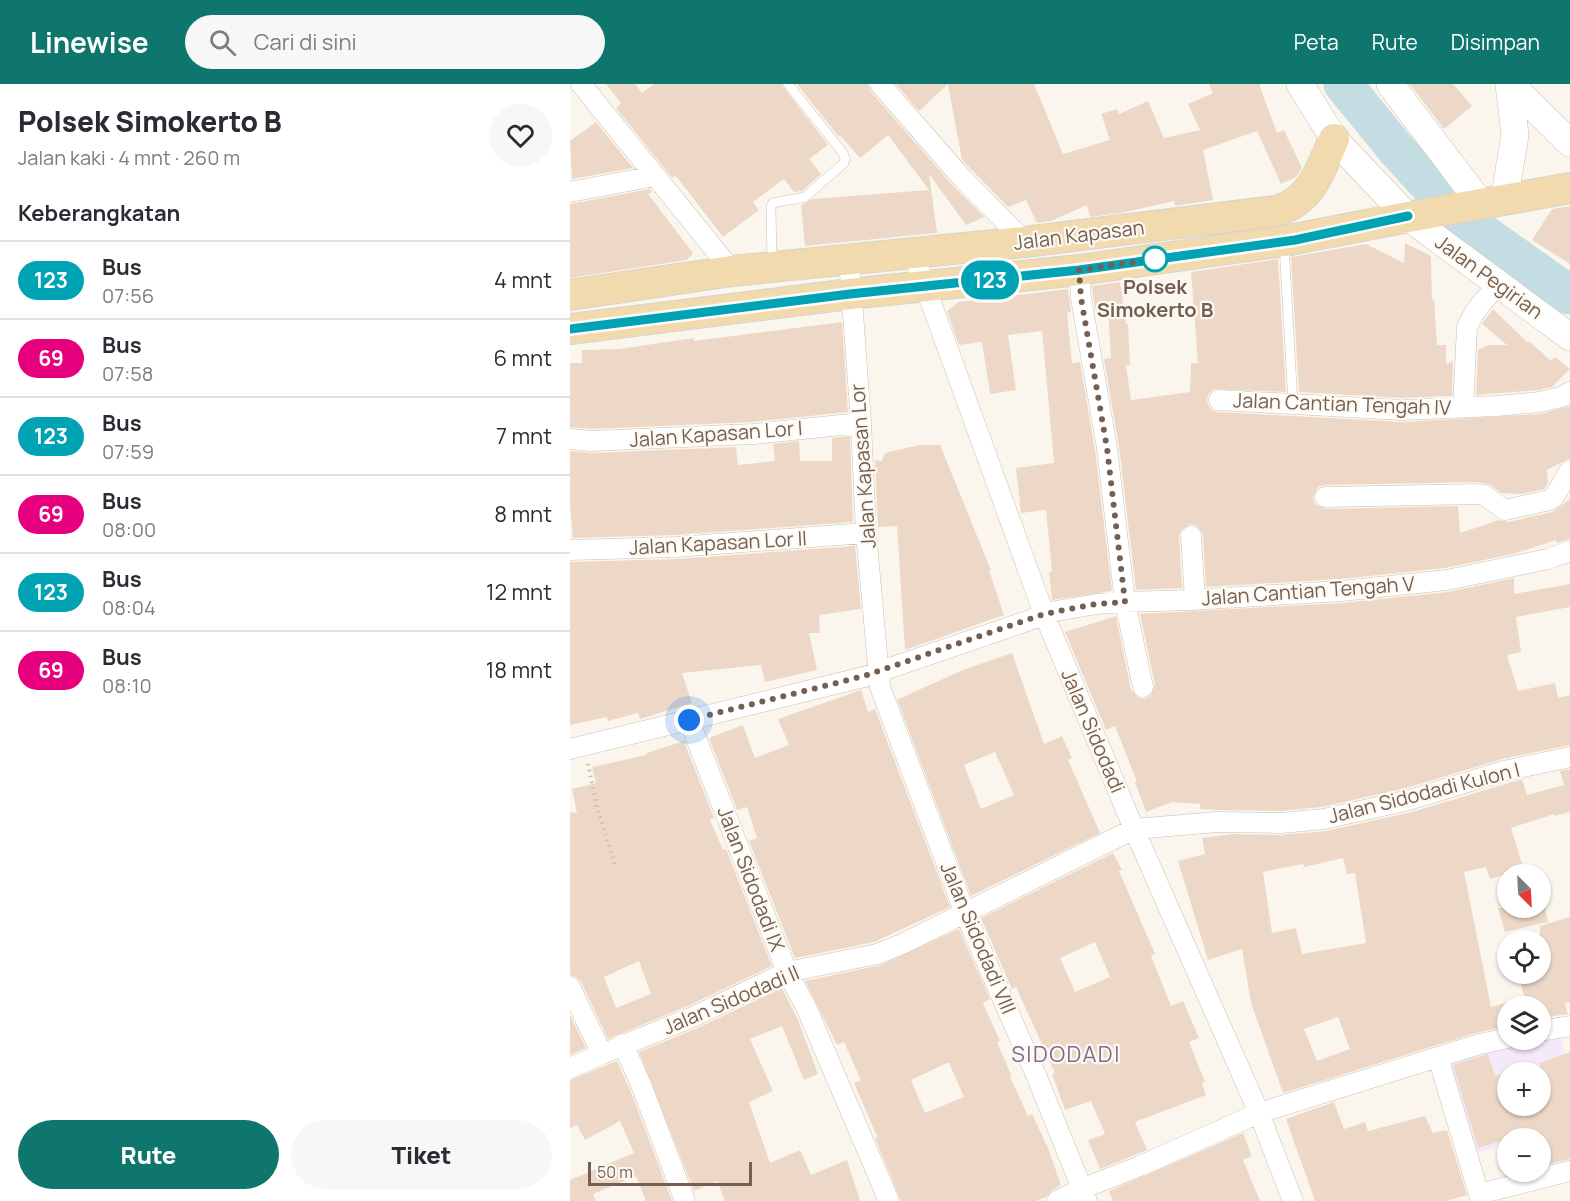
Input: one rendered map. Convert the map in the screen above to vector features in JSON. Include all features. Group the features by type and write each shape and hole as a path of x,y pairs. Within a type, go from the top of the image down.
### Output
{"main road":[{"name":"Jalan Pegirian","path":"1300,84 1334,139 1408,216 1570,337"},
{"path":"1390,84 1471,206 1515,135 1509,84"},
{"path":"1509,84 1570,143"},
{"name":"Jalan Kapasan","path":"570,295 732,271 1025,242 1276,211 1288,208 1307,194 1334,139"},
{"name":"Jalan Kapasan","path":"570,329 850,294 1079,270 1284,241 1408,216 1570,188"}],"street":[{"path":"581,84 732,271"},
{"path":"880,84 963,179 1025,242"},
{"path":"570,192 655,176"},
{"name":"Jalan Sidodadi","path":"913,253 1044,614 1134,829 1259,1113 1293,1201"},
{"name":"Jalan Kapasan Lor","path":"849,259 867,533 879,672"},
{"path":"1079,270 1081,298 1107,448 1125,602 1143,687"},
{"path":"1463,407 1467,328 1472,315 1499,285"},
{"name":"Jalan Cantian Tengah IV","path":"1220,400 1402,410 1540,402 1561,397 1570,392"},
{"name":"Jalan Kapasan Lor I","path":"570,439 591,441 754,434 861,423"},
{"path":"1325,497 1478,494 1484,495 1504,510 1554,497 1570,470"},
{"name":"Jalan Kapasan Lor II","path":"570,550 676,547 867,533"},
{"path":"1191,536 1195,600"},
{"name":"Jalan Cantian Tengah V","path":"577,747 879,672 1044,614 1096,604 1341,591 1447,580 1548,559 1570,552"},
{"name":"Jalan Sidodadi VIII","path":"879,672 880,687 965,913 1036,1075 1084,1195"},
{"name":"Jalan Sidodadi IX","path":"689,720 787,972 806,1007 889,1201"},
{"name":"Jalan Sidodadi Kulon I","path":"1134,829 1207,823 1281,823 1324,819 1408,800 1504,771 1570,757"},
{"name":"Jalan Sidodadi II","path":"570,1068 623,1044 695,1016 787,972 877,954 1134,829"},
{"path":"570,987 602,1054"},
{"path":"1551,1029 1570,1026"},
{"path":"1057,1201 1084,1195 1140,1166 1259,1113 1497,1041"},
{"path":"623,1044 686,1201"},
{"path":"1438,1057 1480,1198 1570,1171"}],"lane":[{"path":"772,267 771,206 776,202 805,197 844,163 845,159 843,153 788,84"},
{"path":"1284,241 1293,404"}],"path":[{"path":"577,747 615,866"}],"shaded area":[{"path":"1559,1034 1570,1067 1570,1116 1526,1128 1497,1128 1497,1147 1472,1154 1445,1064 1498,1050 1551,1050 1551,1036"}],"building":[{"path":"606,84 635,84 642,93 654,84 781,84 828,145 809,159 821,174 802,191 794,192 784,179 753,202 759,210 723,237 676,176 672,178 616,108 621,103"},
{"path":"797,84 868,84 871,92 954,187 984,217 966,225 929,174 937,233 805,246 801,205 813,199 929,190 888,135 860,158 840,135 839,137"},
{"path":"896,84 948,84 919,111"},
{"path":"948,84 1034,84 1063,154 1110,140 1101,114 1117,109 1119,114 1148,101 1164,138 1200,130 1188,104 1213,93 1209,84 1259,84 1277,133 1284,130 1302,168 1296,177 1281,184 1257,131 1203,150 1213,200 1175,206 1174,201 1121,213 1090,217 1087,205 1051,221 1037,223 1026,200 1008,207 962,160"},
{"path":"1410,84 1453,84 1472,106 1444,129"},
{"path":"596,122 633,168 572,179 570,141"},
{"path":"650,189 652,192 648,194 693,253 687,260 570,278 570,204"},
{"path":"1570,206 1570,264 1532,240 1552,209"},
{"path":"1405,243 1431,256 1432,301 1434,299 1437,345 1446,345 1446,364 1453,361 1452,396 1402,398 1299,392 1291,257 1366,244 1404,263"},
{"path":"1278,259 1286,392 1214,389 1209,393 1207,399 1212,410 1403,422 1541,414 1570,406 1570,458 1547,470 1548,483 1544,489 1522,494 1501,493 1491,485 1478,482 1325,485 1318,487 1313,497 1315,504 1325,509 1458,506 1460,533 1499,520 1508,522 1552,512 1570,499 1570,539 1557,543 1556,540 1513,554 1445,568 1340,579 1206,587 1203,535 1197,526 1190,524 1181,530 1179,536 1182,588 1136,590 1119,447 1104,359 1111,358 1108,307 1095,309 1092,286 1120,282 1126,324 1128,324 1130,365 1126,365 1131,400 1190,392 1191,363 1198,363 1191,272"},
{"path":"1068,289 1071,312 1067,313 1072,363 1080,362 1095,450 1112,591 1052,600 1049,572 1052,572 1046,510 1021,513 1016,468 1054,463 1042,331 1008,335 1016,390 990,394 982,342 959,345 947,311 958,302"},
{"path":"1493,309 1528,343 1529,341 1551,361 1555,357 1570,369 1552,387 1476,395 1478,350 1489,345 1507,345 1482,324"},
{"path":"842,322 848,412 753,422 591,429 570,427 570,363 582,363 582,350 619,349 694,338 694,341"},
{"path":"850,436 853,522 675,535 573,538 570,504 570,451 592,453 736,447 738,465 775,461 773,444 799,441 800,461 832,461 832,438"},
{"path":"919,445 940,445 991,570 989,570 1004,615 905,650 897,526 878,527 875,460 882,461 885,453"},
{"path":"855,546 861,609 819,615 820,633 809,633 817,670 765,682 761,665 682,673 692,703 640,719 638,713 608,721 607,717 570,725 570,562 677,559"},
{"path":"1514,578 1514,594 1570,584 1570,607 1516,617 1521,652 1507,655 1518,691 1555,683 1558,698 1570,695 1570,745 1502,759 1406,788 1322,807 1281,811 1216,810 1200,809 1200,804 1172,802 1146,812 1115,726 1106,730 1065,632 1116,616 1131,690 1139,698 1145,699 1151,695 1155,685 1140,614 1342,603 1448,592"},
{"path":"1012,653 1044,744 1062,736 1072,758 1068,760 1100,833 971,896 897,699 963,670","holes":["995,752 1014,795 981,809 964,765"]},
{"path":"861,690 868,712 875,709 950,907 874,942 795,958 749,841 757,838 747,807 737,810 709,738 743,725 755,758 789,745 778,719"},
{"path":"684,741 714,818 710,820 723,850 726,849 772,966 690,1005 608,1039 581,982 570,975 570,812 577,813 572,789 596,783 592,767 647,755 647,753","holes":["639,961 651,994 616,1008 604,977"]},
{"path":"1570,769 1570,812 1554,816 1554,814 1511,828 1522,864 1497,864 1497,877 1490,879 1486,867 1464,872 1491,1007 1497,1005 1497,1028 1283,1093 1251,1003 1242,949 1208,960 1178,861 1205,854 1202,838 1233,834 1281,835 1326,831 1412,812 1522,779 1527,795 1564,785 1560,771","holes":["1343,858 1347,874 1355,873 1366,943 1302,954 1296,928 1272,933 1263,872 1303,864 1304,867","1338,1017 1350,1049 1317,1061 1304,1029"]},
{"path":"1113,853 1155,954 1151,956 1171,1006 1183,1001 1199,1038 1189,1042 1205,1082 1202,1083 1206,1095 1135,1122 1147,1150 1100,1169 1088,1140 1105,1134 1091,1101 1065,1110 1052,1074 1055,1073 1016,987 1012,989 981,918","holes":["1095,942 1110,977 1075,992 1060,958"]},
{"path":"1570,917 1570,1002 1565,1003 1568,1014 1551,1016 1551,996 1524,996 1521,984 1551,984 1551,930 1540,930 1540,926"},
{"path":"1501,918 1547,918 1548,922 1504,930"},
{"path":"959,929 990,999 983,1003 1000,1041 997,1042 1012,1077 1010,1077 1028,1116 1032,1114 1048,1148 1061,1185 1046,1197 1036,1201 901,1201 875,1138 878,1137 854,1083 861,1080 844,1042 837,1045 805,981 881,965","holes":["949,1063 964,1097 925,1113 911,1080"]},
{"path":"782,988 798,1020 818,1074 804,1080 782,1026 750,1039 773,1091 749,1102 770,1163 800,1150 811,1175 847,1160 860,1201 725,1201 717,1181 694,1191 639,1052 700,1027"},
{"path":"570,1015 586,1048 570,1055"},
{"path":"1570,1052 1570,1159 1551,1163 1551,1128 1497,1128 1497,1142 1478,1148 1453,1065 1488,1054 1495,1076 1497,1076 1497,1116 1551,1116 1551,1062 1543,1062"},
{"path":"617,1061 672,1201 646,1201 636,1176 593,1194 596,1201 570,1201 570,1180 634,1153 620,1121 585,1140 577,1125 570,1128 570,1080"},
{"path":"1334,1102 1344,1129 1365,1122 1368,1131 1425,1116 1433,1133 1447,1130 1467,1195 1446,1201 1315,1201 1286,1119"},
{"path":"1243,1133 1252,1156 1243,1160 1260,1201 1113,1201 1109,1191"}],"waterway":[{"path":"1343,84 1396,149 1453,212 1570,295"}],"bus line":[{"name":"123","path":"570,329 850,294 1079,270 1295,240 1408,216"}],"place":[{"name":"Polsek Simokerto B","path":"1155,259"}],"district":[{"name":"SIDODADI","path":"1066,1054"}],"route":[{"path":"689,720 864,676 1044,614 1096,604 1125,602 1107,448 1081,298 1079,270 1155,259"}]}
